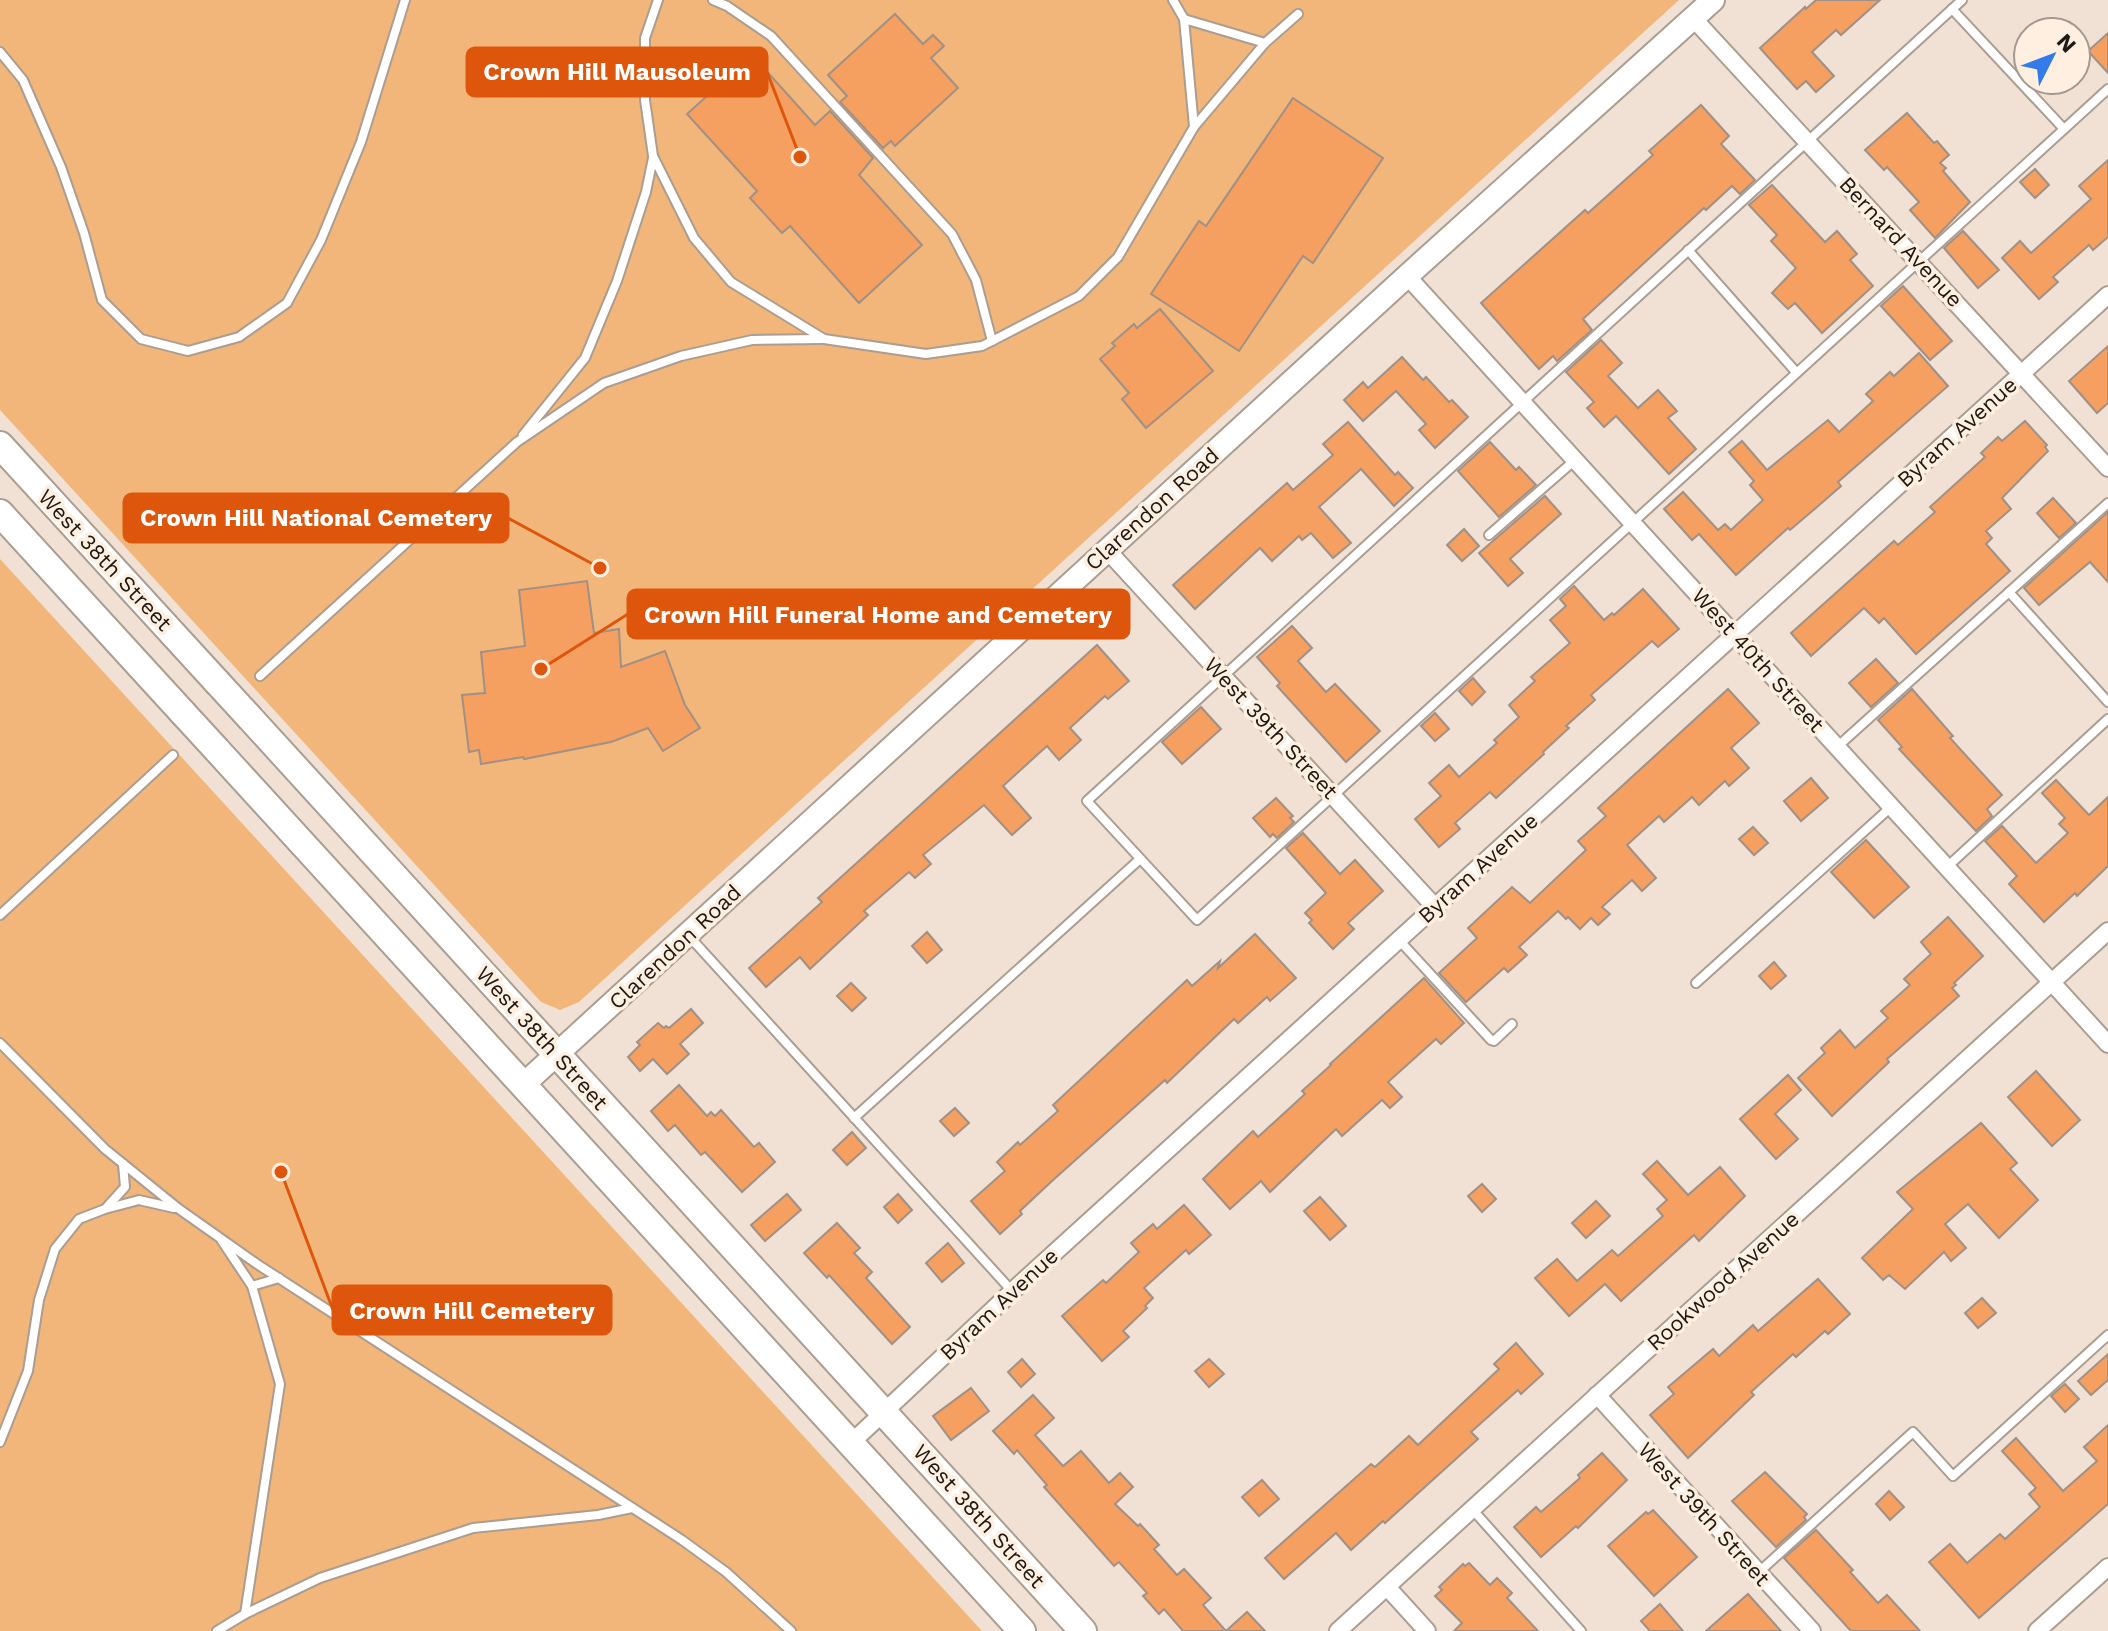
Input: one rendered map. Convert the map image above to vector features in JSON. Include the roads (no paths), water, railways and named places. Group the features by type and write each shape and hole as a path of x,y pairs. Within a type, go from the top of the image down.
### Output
{"main road":[{"name":"West 38th Street","path":"0,445 1083,1631"},
{"name":"West 38th Street","path":"0,513 1022,1631"}],"street":[{"name":"Clarendon Road","path":"523,1085 1713,0"},
{"name":"Bernard Avenue","path":"1693,18 2108,468"},
{"name":"West 40th Street","path":"1407,276 2108,1044"},
{"name":"Byram Avenue","path":"851,1443 1012,1291 2108,295"},
{"name":"West 39th Street","path":"1107,550 1435,907"},
{"name":"Rookwood Avenue","path":"1338,1631 2108,931"},
{"name":"West 39th Street","path":"1597,1395 1812,1631"},
{"path":"2039,1631 2108,1567"},
{"path":"1387,1587 1427,1631"}],"lane":[{"path":"0,52 23,80 61,167 84,233 102,300 141,339 188,351 239,337 287,303 321,240 361,142 405,0"},
{"path":"646,0 656,4 645,38 645,100 653,156 694,238 731,282 824,339"},
{"path":"713,0 771,36 952,234 976,280 992,341"},
{"path":"1173,0 1184,19 1194,127"},
{"path":"1962,0 1087,801 1197,920 2108,89"},
{"path":"1952,9 2064,129"},
{"path":"260,676 517,442 604,383 681,356 752,340 824,339 926,354 982,346 1079,296 1118,257 1194,127 1265,43 1298,14"},
{"path":"1184,19 1265,43"},
{"path":"517,442 585,358 617,281 646,192 653,156"},
{"path":"1688,250 1796,372"},
{"path":"1489,535 1575,460"},
{"path":"1837,747 2108,503"},
{"path":"2009,592 2108,702"},
{"path":"1947,867 2108,719"},
{"path":"0,915 173,755"},
{"path":"1696,983 1892,807"},
{"path":"854,1118 1140,859"},
{"path":"687,935 1012,1291"},
{"path":"1399,940 1491,1040 1494,1041 1512,1024"},
{"path":"0,1043 61,1106 179,1209 726,1572 791,1631"},
{"path":"105,1209 125,1187 123,1163"},
{"path":"0,1442 28,1371 39,1300 55,1249 79,1219 105,1209 139,1200 179,1209"},
{"path":"219,1237 252,1286 280,1384 245,1614"},
{"path":"252,1286 279,1278"},
{"path":"1758,1573 1913,1432 1953,1476 2108,1335"},
{"path":"217,1631 320,1578 473,1528 598,1515 633,1508"},
{"path":"1472,1509 1581,1631"}],"place":[{"name":"Crown Hill Mausoleum","path":"800,157"},
{"name":"Crown Hill National Cemetery","path":"600,568"},
{"name":"Crown Hill Funeral Home and Cemetery","path":"541,669"},
{"name":"Crown Hill Cemetery","path":"281,1172"}]}
